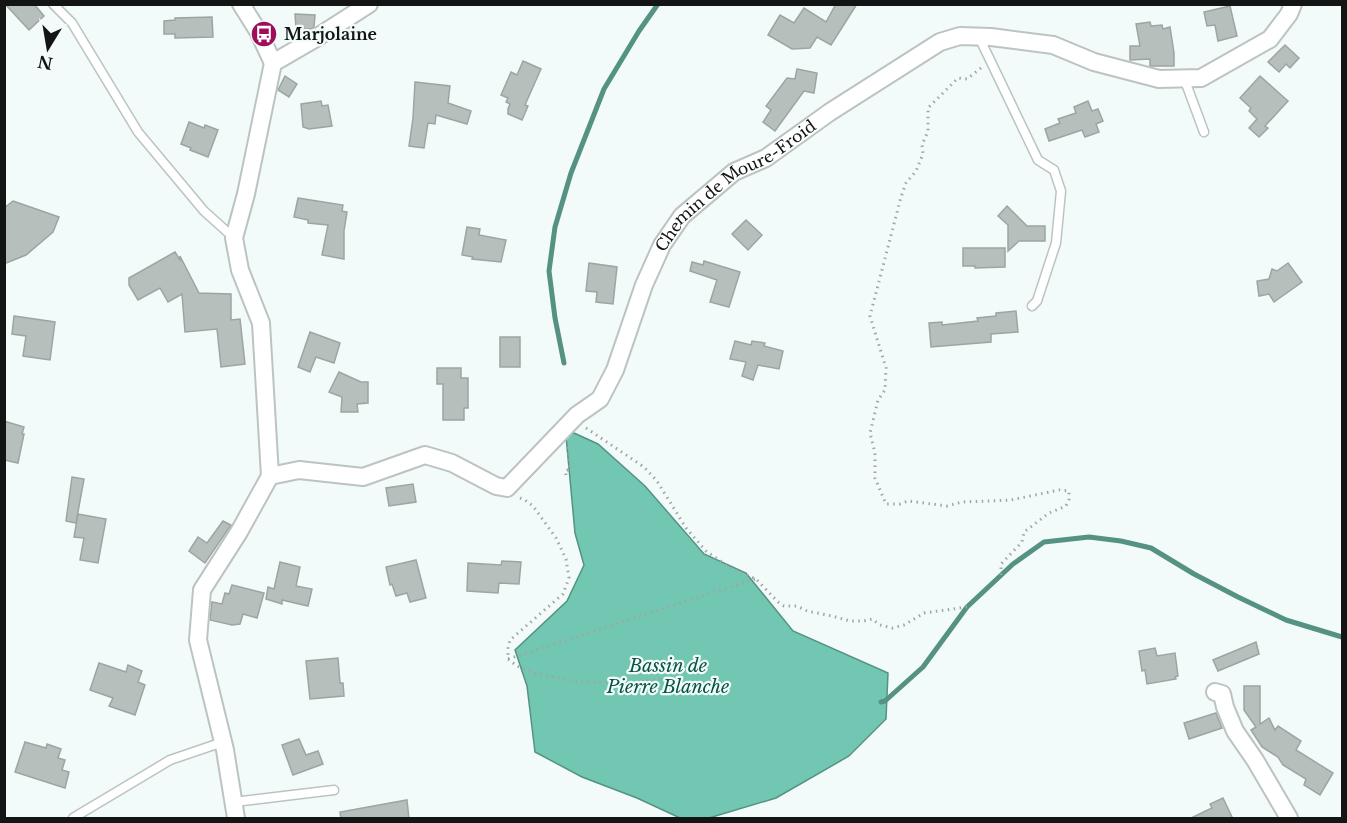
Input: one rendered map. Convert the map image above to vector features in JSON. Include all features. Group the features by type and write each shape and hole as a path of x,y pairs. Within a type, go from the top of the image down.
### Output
{"street":[{"path":"235,810 223,742 198,640 202,590 239,532 270,476 261,323 240,270 234,238 246,194 273,63 258,31 241,4"},
{"path":"273,63 369,4"},
{"name":"Chemin de Moure-Froid","path":"507,488 576,415 600,399 615,370 644,285 662,245 682,216 734,172 766,158 830,112 940,42 960,36 991,37 1053,45 1094,62 1160,79 1201,78 1270,39 1289,14 1293,4"},
{"path":"270,476 299,470 363,477 425,455 452,463 496,486 507,488"},
{"path":"1215,692 1222,694 1235,731 1255,759 1289,819"}],"lane":[{"path":"53,4 72,23 138,132 204,211 234,238"},
{"path":"979,37 1038,160 1054,170 1061,191 1056,243 1037,301 1032,306"},
{"path":"1184,78 1204,132"},
{"path":"73,819 170,760 223,742"},
{"path":"235,810 334,790"}],"path":[{"path":"989,57 981,69 967,79 958,78 928,108 928,131 922,145 922,154 916,171 906,183 901,197 870,316 886,368 885,390 878,400 870,433 875,453 874,478 886,504 900,504 908,501 947,506 962,502 1011,500 1059,490 1069,491 1066,506 1049,513 1024,532 1022,542 1000,564 1001,575"},
{"path":"576,415 587,429 644,467 657,481 686,528 706,551 732,569 756,579 784,606 797,606 807,611 850,621 873,619 880,625 892,628 904,625 924,613 967,607"},
{"path":"566,475 566,471 570,469"},
{"path":"507,488 511,493 533,506 556,538 566,559 569,578 563,594 510,640 507,647 508,659 517,666 537,674 581,682 622,683 678,677"},
{"path":"508,659 756,579"}],"water":[{"name":"Bassin de Pierre Blanche","path":"574,433 598,444 645,486 704,554 746,573 793,631 888,673 886,719 849,756 776,798 709,818 680,818 637,798 582,777 535,752 527,686 515,650 567,601 584,565 575,533 566,436"}],"building":[{"path":"5,4 34,4 44,16 29,30"},
{"path":"836,4 857,4 831,45 817,37 810,48 792,49 768,35 780,15 794,23 804,8 826,22"},
{"path":"1230,6 1237,36 1218,41 1215,25 1207,26 1204,12"},
{"path":"295,14 315,15 314,27 311,29 296,28"},
{"path":"212,17 213,37 175,38 175,34 164,34 164,21 175,20 175,18"},
{"path":"1150,22 1151,26 1162,25 1163,29 1170,27 1174,66 1150,66 1150,59 1130,60 1130,46 1140,46 1136,24"},
{"path":"1285,45 1299,58 1290,68 1286,64 1279,72 1268,62"},
{"path":"523,61 541,69 525,105 528,106 522,120 508,114 510,104 506,102 508,98 501,95 511,72 517,75"},
{"path":"797,69 817,73 814,93 804,91 775,131 763,122 771,110 766,106 787,78 795,79"},
{"path":"285,76 297,84 289,97 278,90"},
{"path":"1260,76 1288,101 1265,126 1268,128 1259,137 1249,128 1257,119 1249,111 1251,108 1240,98"},
{"path":"415,82 450,86 448,103 471,111 467,124 436,115 435,124 428,123 424,148 409,146"},
{"path":"321,101 322,106 328,105 332,126 309,129 303,127 301,104"},
{"path":"1088,101 1092,111 1098,109 1103,121 1096,124 1099,132 1085,137 1082,130 1049,141 1045,129 1060,123 1058,119 1076,113 1074,107"},
{"path":"189,122 218,130 208,157 181,144"},
{"path":"298,198 343,205 342,211 347,212 344,259 322,255 328,225 308,223 308,220 294,217"},
{"path":"13,201 59,217 53,232 26,255 4,264 4,208"},
{"path":"1007,206 1027,226 1045,226 1045,241 1019,241 1008,251 1008,225 998,216"},
{"path":"746,220 762,235 748,250 732,234"},
{"path":"467,227 480,229 479,235 506,240 501,262 472,259 473,257 462,255"},
{"path":"963,248 1005,248 1005,267 963,266"},
{"path":"175,252 180,260 180,256 199,293 231,294 231,320 240,319 245,364 221,367 217,329 185,332 182,294 168,302 160,288 138,300 129,285 129,278"},
{"path":"704,261 740,272 729,307 710,302 717,280 690,271 692,262 703,265"},
{"path":"589,263 617,267 613,304 596,302 597,292 586,291"},
{"path":"1288,263 1302,282 1274,302 1269,294 1259,296 1257,281 1269,279 1272,269 1277,271"},
{"path":"1016,311 1018,332 991,334 991,342 931,347 929,323 942,322 942,325 978,321 977,318"},
{"path":"14,316 55,322 50,360 23,356 26,336 12,334"},
{"path":"310,332 340,343 334,363 316,357 310,372 298,367"},
{"path":"500,337 520,337 520,367 500,367"},
{"path":"735,341 751,345 752,341 765,343 764,346 783,351 779,369 758,365 753,380 742,376 746,362 730,359"},
{"path":"437,368 461,368 461,378 468,378 468,408 464,408 464,420 443,420 443,384 437,384"},
{"path":"339,372 361,382 368,382 368,403 357,404 358,412 341,412 342,397 329,392"},
{"path":"4,421 24,427 18,463 4,460"},
{"path":"72,477 84,479 76,523 66,521"},
{"path":"413,484 416,502 389,506 386,488"},
{"path":"78,514 106,519 98,563 80,560 84,538 74,537"},
{"path":"223,521 231,525 205,563 189,551 198,537 207,543"},
{"path":"416,560 426,598 410,602 407,593 396,596 392,584 390,585 386,567"},
{"path":"502,561 521,562 519,584 499,583 498,593 467,591 468,563 501,565"},
{"path":"280,562 300,567 296,586 312,589 308,606 282,600 282,604 266,599 268,587 274,589"},
{"path":"232,585 264,593 257,618 243,614 240,624 232,625 210,620 212,602 222,604 225,593 229,594"},
{"path":"1256,642 1259,654 1218,671 1213,660"},
{"path":"1155,648 1157,656 1175,653 1178,676 1175,677 1176,679 1147,684 1139,651"},
{"path":"338,658 340,683 343,683 344,696 310,699 306,661"},
{"path":"99,663 126,672 128,665 142,671 138,682 145,685 135,715 109,706 113,698 90,690"},
{"path":"1244,686 1260,686 1260,724 1269,718 1275,730 1278,726 1301,741 1296,750 1333,773 1320,795 1304,785 1306,779 1283,765 1278,757 1262,747 1251,730 1256,727 1244,710"},
{"path":"1216,713 1222,728 1189,739 1184,723"},
{"path":"299,739 306,755 318,751 323,764 293,775 282,745"},
{"path":"25,742 46,748 47,744 61,749 58,758 65,760 62,770 69,772 65,788 15,772"},
{"path":"1223,798 1233,819 1189,819 1212,808 1210,804"},
{"path":"407,800 409,819 341,819 340,812"}],"waterway":[{"path":"564,363 549,271 555,227 571,173 604,89 658,4"},
{"path":"881,702 923,667 967,607 1013,564 1044,542 1089,537 1151,548 1194,574 1286,620 1342,637"}],"place":[{"name":"Marjolaine","path":"264,34"}]}
